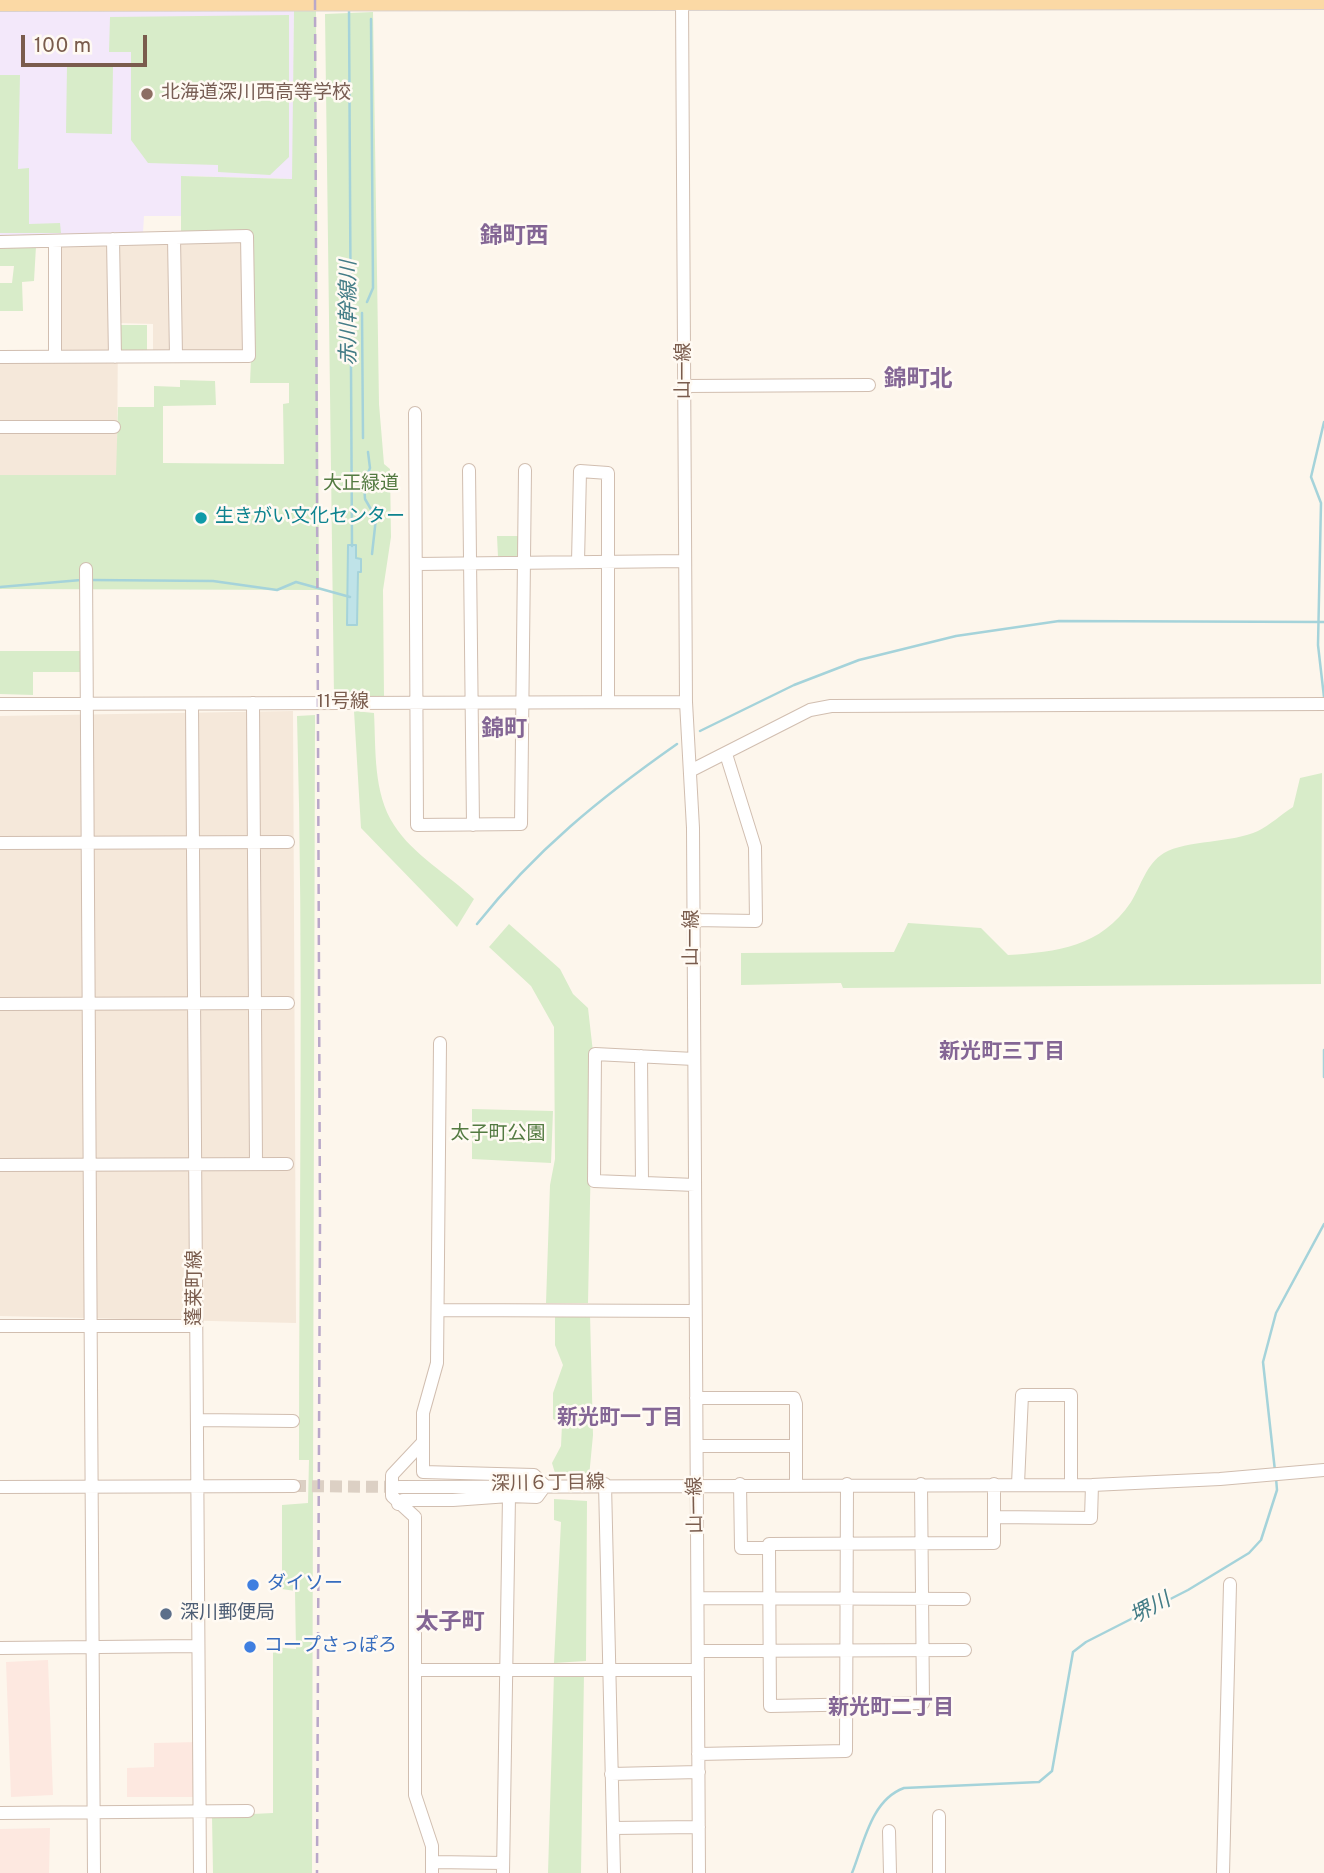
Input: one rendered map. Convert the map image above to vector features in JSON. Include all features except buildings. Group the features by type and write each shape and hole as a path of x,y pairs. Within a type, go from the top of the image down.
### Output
{"main road":[{"path":"0,3 1324,1"}],"street":[{"name":"山一線","path":"682,1 686,702 693,920 699,1873"},
{"path":"0,242 247,236 249,356 0,356"},
{"path":"174,238 176,356"},
{"path":"113,239 115,356"},
{"path":"55,242 55,357"},
{"path":"685,386 869,385"},
{"path":"415,413 417,825 521,824 525,470"},
{"path":"0,427 114,427"},
{"path":"469,470 473,825"},
{"path":"578,562 580,471 608,473 608,702"},
{"path":"417,564 685,561"},
{"path":"86,569 94,1873"},
{"name":"11号線","path":"0,705 686,702"},
{"path":"253,703 256,1164"},
{"name":"蓬莱町線","path":"192,704 200,1873"},
{"path":"690,771 810,710 831,706 1323,704"},
{"path":"693,920 756,920 755,847 726,754"},
{"path":"0,844 288,842"},
{"path":"0,1004 288,1003"},
{"path":"423,1472 425,1399 437,1363 440,1043"},
{"path":"694,1059 596,1054 594,1181 695,1185"},
{"path":"641,1056 642,1183"},
{"path":"0,1165 287,1164"},
{"path":"439,1310 695,1311"},
{"path":"0,1326 196,1326"},
{"path":"1018,1484 1022,1395 1072,1395 1071,1484"},
{"path":"696,1398 794,1398 796,1484"},
{"path":"197,1420 293,1421"},
{"path":"423,1442 392,1475 392,1496 415,1517 415,1795 433,1868 503,1868 509,1496"},
{"path":"696,1446 796,1446"},
{"path":"398,1468 406,1472 534,1475 545,1486 537,1497 403,1500 398,1504"},
{"name":"深川６丁目線","path":"398,1487 605,1484 1092,1485 1266,1476 1324,1470"},
{"path":"605,1484 614,1873"},
{"path":"740,1484 741,1548 769,1548"},
{"path":"698,1754 846,1751 847,1484"},
{"path":"921,1484 921,1542 921,1651 923,1703 770,1706 769,1544 921,1542 994,1544 994,1484"},
{"path":"995,1517 1091,1518 1092,1485"},
{"path":"0,1487 294,1486"},
{"path":"1223,1873 1230,1584"},
{"path":"698,1598 964,1599"},
{"path":"0,1648 197,1646"},
{"path":"698,1651 965,1650"},
{"path":"415,1670 698,1670"},
{"path":"611,1774 698,1772"},
{"path":"0,1813 248,1811"},
{"path":"939,1816 939,1873"},
{"path":"613,1828 699,1827"},
{"path":"889,1831 890,1873"}],"shaded area":[{"name":"北海道深川西高等学校","path":"294,11 293,179 182,176 181,216 144,216 143,233 0,236 0,12"},
{"path":"243,240 244,350 153,351 153,324 118,323 117,475 0,475 0,363 53,363 59,247"},
{"path":"293,711 296,1323 0,1316 0,716"},
{"path":"48,1660 53,1795 11,1797 6,1662"},
{"path":"198,1742 198,1797 127,1797 127,1768 154,1767 154,1743"},
{"path":"50,1828 49,1873 0,1873 0,1829"}],"green space":[{"path":"294,11 316,11 319,590 0,589 0,475 116,475 118,407 154,407 154,386 180,387 180,380 215,381 216,405 163,406 163,463 284,464 283,404 289,403 289,383 250,383 253,312 249,230 181,232 181,176 292,179"},
{"name":"大正緑道","path":"373,12 379,404 384,464 390,469 391,537 383,590 384,696 334,696 325,14"},
{"path":"289,15 289,157 270,175 218,172 218,165 148,163 131,140 131,52 109,52 110,17"},
{"path":"67,66 113,66 112,134 66,133"},
{"path":"0,75 20,75 18,169 29,168 29,224 60,223 61,233 0,233"},
{"path":"0,245 36,246 34,281 22,282 23,311 0,311 0,283 12,283 14,266 0,266"},
{"path":"120,325 147,325 147,352 121,351"},
{"path":"497,536 519,536 519,557 498,557"},
{"path":"0,651 80,651 80,672 33,672 33,695 0,694"},
{"path":"354,711 374,713 379,785 382,799 394,825 411,846 474,899 457,927 361,828"},
{"path":"315,715 312,1873 213,1873 212,1816 273,1813 273,1647 296,1649 295,1591 282,1589 282,1505 308,1503 309,1460 299,1460 301,995 297,716"},
{"path":"1322,773 1321,984 843,988 841,983 741,985 741,953 894,952 908,923 981,928 1008,955 1044,952 1077,944 1106,929 1119,917 1131,902 1148,869 1164,853 1184,846 1236,838 1258,831 1293,807 1300,778"},
{"path":"509,924 560,969 573,994 588,1008 593,1052 588,1303 546,1303 550,1185 555,1159 554,1027 531,986 489,947"},
{"name":"太子町公園","path":"472,1109 553,1111 551,1163 472,1159"},
{"path":"590,1314 593,1435 589,1477 555,1473 552,1463 561,1446 562,1424 553,1419 553,1393 563,1365 555,1345 555,1315"},
{"path":"554,1499 587,1501 586,1661 554,1663 561,1522 554,1520"},
{"path":"554,1673 584,1673 581,1873 548,1873"}],"water":[{"path":"348,545 356,545 356,558 361,559 361,572 358,572 357,625 347,625"}],"waterway":[{"name":"赤川幹線川","path":"349,7 352,546"},
{"path":"367,302 373,288 371,19"},
{"path":"362,313 363,438"},
{"name":"堺川","path":"1324,422 1311,477 1321,503 1318,645 1324,697"},
{"path":"368,452 370,468 364,483 365,499 376,518 372,554"},
{"path":"0,587 81,580"},
{"path":"91,580 213,581 277,590 296,582 350,597"},
{"path":"700,731 794,685 859,660 956,636 1059,621 1324,622"},
{"path":"477,924 522,872 570,826 677,744"},
{"name":"堺川","path":"1324,1050 1324,1077"},
{"name":"堺川","path":"1275,1471 1263,1362 1276,1313 1324,1224"},
{"name":"堺川","path":"852,1873 876,1812 893,1794 904,1788 1039,1782 1052,1771 1073,1652 1086,1642 1188,1590 1249,1553 1261,1540 1277,1490 1276,1478"}],"tunnel":[{"path":"294,1486 399,1487"}],"railway":[{"path":"315,0 320,1223 317,1873"}],"place":[{"name":"北海道深川西高等学校","path":"147,94"},
{"name":"生きがい文化センター","path":"201,518"},
{"name":"ダイソー","path":"253,1585"},
{"name":"深川郵便局","path":"166,1614"},
{"name":"コープさっぽろ","path":"250,1647"}],"district":[{"name":"錦町西","path":"514,238"},
{"name":"錦町北","path":"918,381"},
{"name":"錦町","path":"504,731"},
{"name":"新光町三丁目","path":"1002,1054"},
{"name":"新光町一丁目","path":"620,1420"},
{"name":"太子町","path":"450,1624"},
{"name":"新光町二丁目","path":"891,1710"}]}
